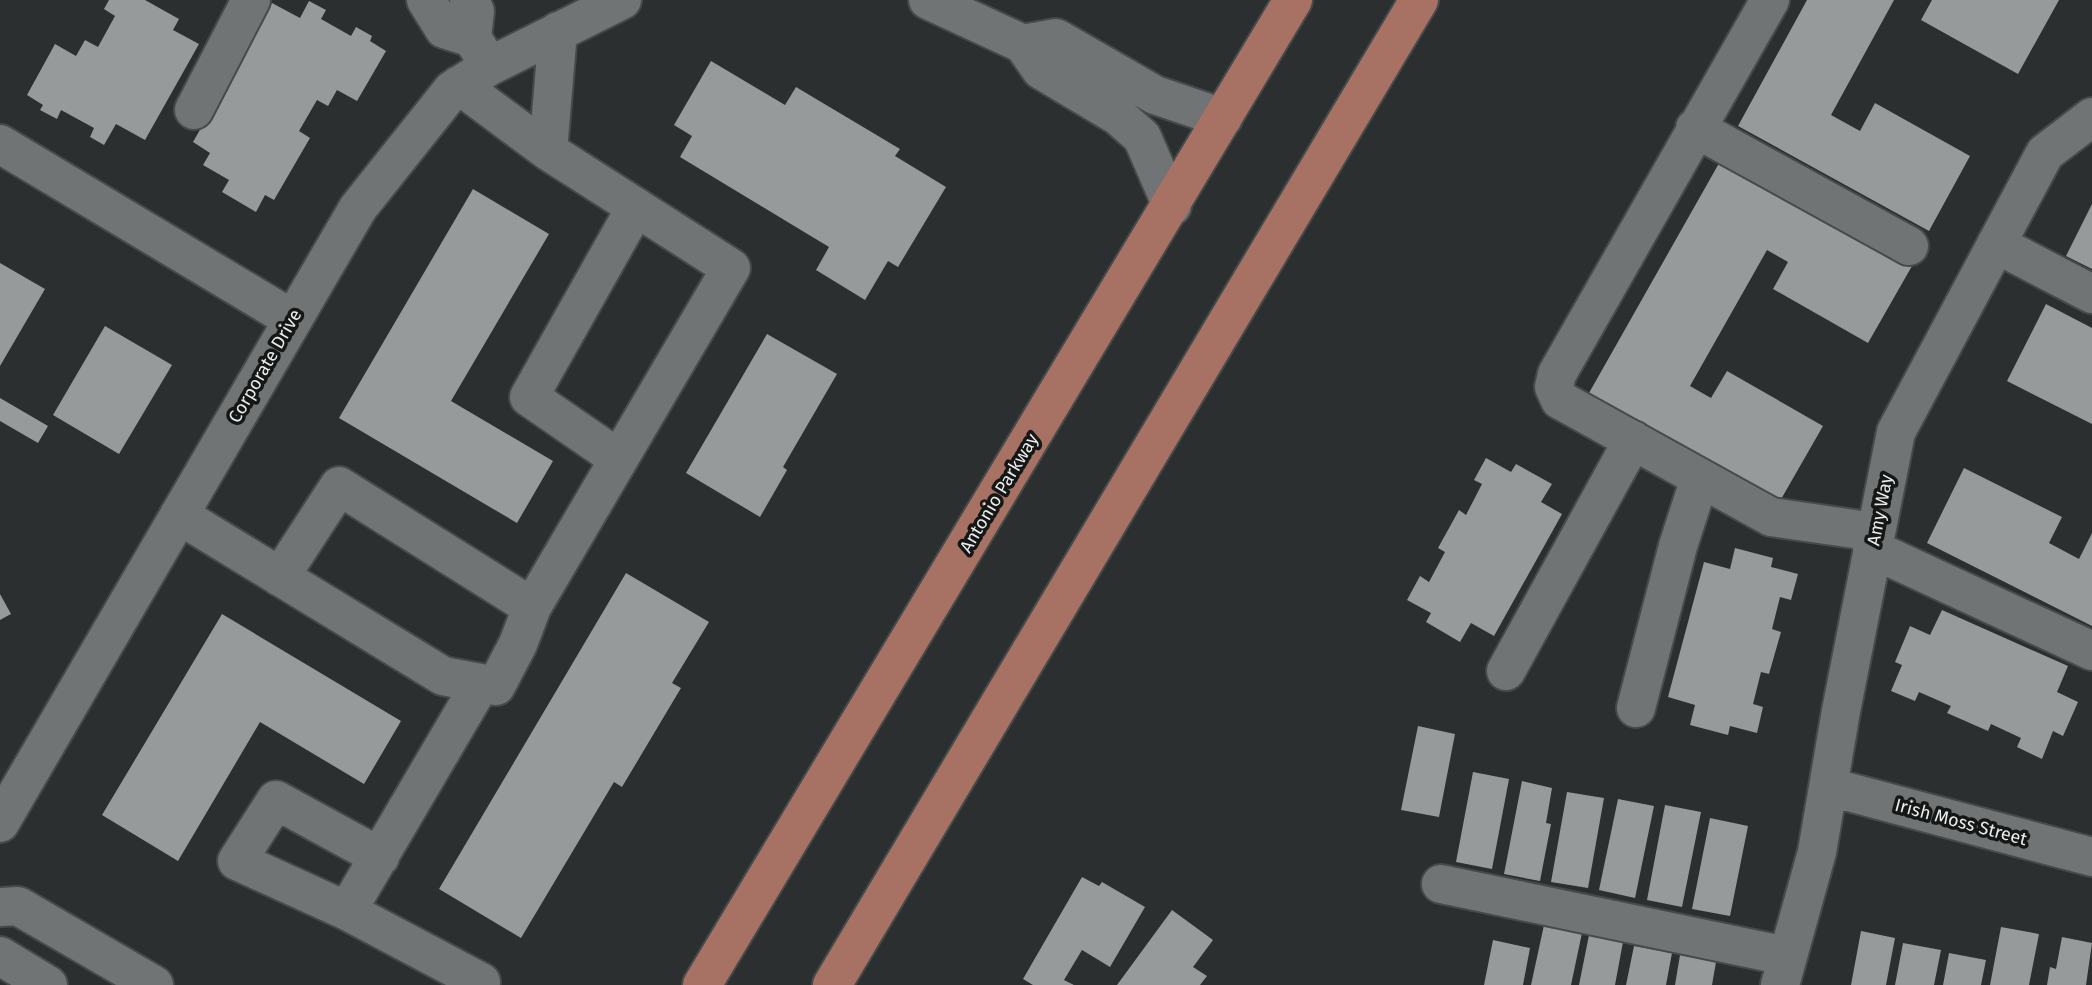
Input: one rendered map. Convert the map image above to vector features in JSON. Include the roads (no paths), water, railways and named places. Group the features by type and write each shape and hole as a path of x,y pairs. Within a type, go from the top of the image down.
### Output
{"main road":[{"name":"Antonio Parkway","path":"702,985 1172,206 1293,0"},
{"path":"832,985 1419,0"}],"street":[{"path":"194,110 251,0"},
{"path":"178,515 443,676 496,686 518,644 532,607 731,268 548,151 444,29 426,0"},
{"path":"468,0 475,11 474,63"},
{"name":"Corporate Drive","path":"0,822 358,208 474,63 558,31 622,0"},
{"path":"928,0 1023,44 1041,70 1118,116 1142,137 1172,206"},
{"path":"1770,0 1557,374 1554,387 1560,400 1771,517 1874,541 2092,651"},
{"path":"548,151 558,31"},
{"path":"1023,44 1056,38 1155,95 1223,118"},
{"name":"Amy Way","path":"1441,884 1783,970 1817,852 1841,712 1896,432 2045,153 2092,117"},
{"path":"1695,128 1909,246"},
{"path":"0,144 292,319"},
{"path":"619,459 529,397 636,207"},
{"path":"1996,244 2092,294"},
{"path":"1506,671 1633,440"},
{"path":"1636,708 1678,546 1700,478"},
{"path":"280,577 339,486 532,607"},
{"path":"347,911 481,683"},
{"name":"Irish Moss Street","path":"1830,786 2092,857"},
{"path":"380,857 276,800 237,861 347,911 481,982"},
{"path":"0,907 18,906 154,985"},
{"path":"0,956 48,985"}]}
